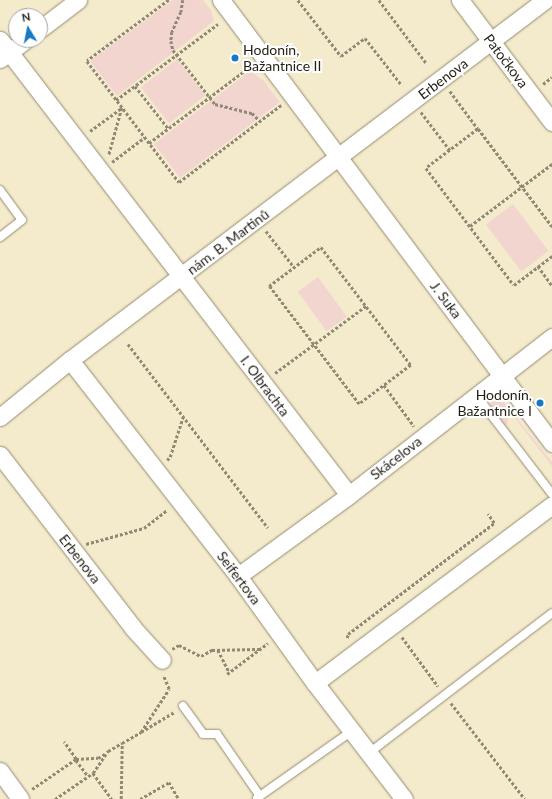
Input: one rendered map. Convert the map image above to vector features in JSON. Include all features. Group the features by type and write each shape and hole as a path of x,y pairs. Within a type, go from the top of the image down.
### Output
{"street":[{"path":"48,23 78,0"},
{"path":"222,0 340,158"},
{"name":"Patočkova","path":"460,0 552,122"},
{"name":"Erbenova","path":"340,158 545,0"},
{"name":"nám. B. Martinů","path":"3,51 182,277 340,158"},
{"name":"J. Suka","path":"340,158 552,443"},
{"path":"0,417 70,360 182,277"},
{"name":"I. Olbrachta","path":"182,277 349,495"},
{"name":"Skácelova","path":"238,576 349,495 552,337"},
{"name":"Seifertova","path":"70,360 238,576 315,683 404,799"},
{"name":"Erbenova","path":"0,455 133,628 160,658"},
{"path":"315,683 552,505"},
{"path":"0,771 26,794"}],"lane":[{"path":"0,190 22,220 0,237"},
{"path":"476,395 552,494"},
{"path":"369,753 552,612"},
{"path":"183,706 203,734 217,734 258,798 352,731"}],"path":[{"path":"169,0 87,61 179,182 283,103"},
{"path":"183,0 170,41 177,55 215,104 252,113 260,121"},
{"path":"298,0 341,56 365,38 401,84"},
{"path":"379,0 427,64"},
{"path":"116,100 218,24"},
{"path":"149,143 248,68"},
{"path":"135,86 168,129"},
{"path":"447,87 552,227"},
{"path":"88,132 122,108"},
{"path":"108,160 122,108"},
{"path":"419,108 450,150"},
{"path":"478,129 426,168 514,285 552,256"},
{"path":"105,167 144,137"},
{"path":"470,226 552,164"},
{"path":"257,220 294,267"},
{"path":"321,247 366,306 411,365 359,404 269,286 321,247"},
{"path":"538,266 552,285"},
{"path":"262,382 366,306"},
{"path":"128,344 268,528"},
{"path":"384,386 423,437"},
{"path":"155,470 170,457 184,416"},
{"path":"75,553 90,541 144,528 179,500"},
{"path":"346,640 348,634 494,523 488,514"},
{"path":"397,630 525,799"},
{"path":"218,650 228,673 280,634"},
{"path":"141,732 169,689 156,659 160,658 179,645 201,656 218,650 260,649"},
{"path":"26,794 76,759 98,758 183,706"},
{"path":"64,742 88,776"},
{"path":"121,799 122,743"},
{"path":"56,799 93,773 108,751"},
{"path":"93,773 112,799"},
{"path":"140,799 169,782 180,799"}],"shaded area":[{"path":"173,0 203,0 211,10 214,21 117,96 90,61"},
{"path":"177,59 205,95 169,124 141,87"},
{"path":"250,71 263,80 280,102 180,178 154,144"},
{"path":"513,204 549,251 521,272 486,224"},
{"path":"318,277 347,317 327,331 298,292"},
{"path":"494,390 552,462 552,466 511,413 506,426 491,406 490,398"}],"place":[{"name":"Hodonín, Bažantnice II","path":"235,58"},
{"name":"Hodonín, Bažantnice I","path":"540,403"}]}
